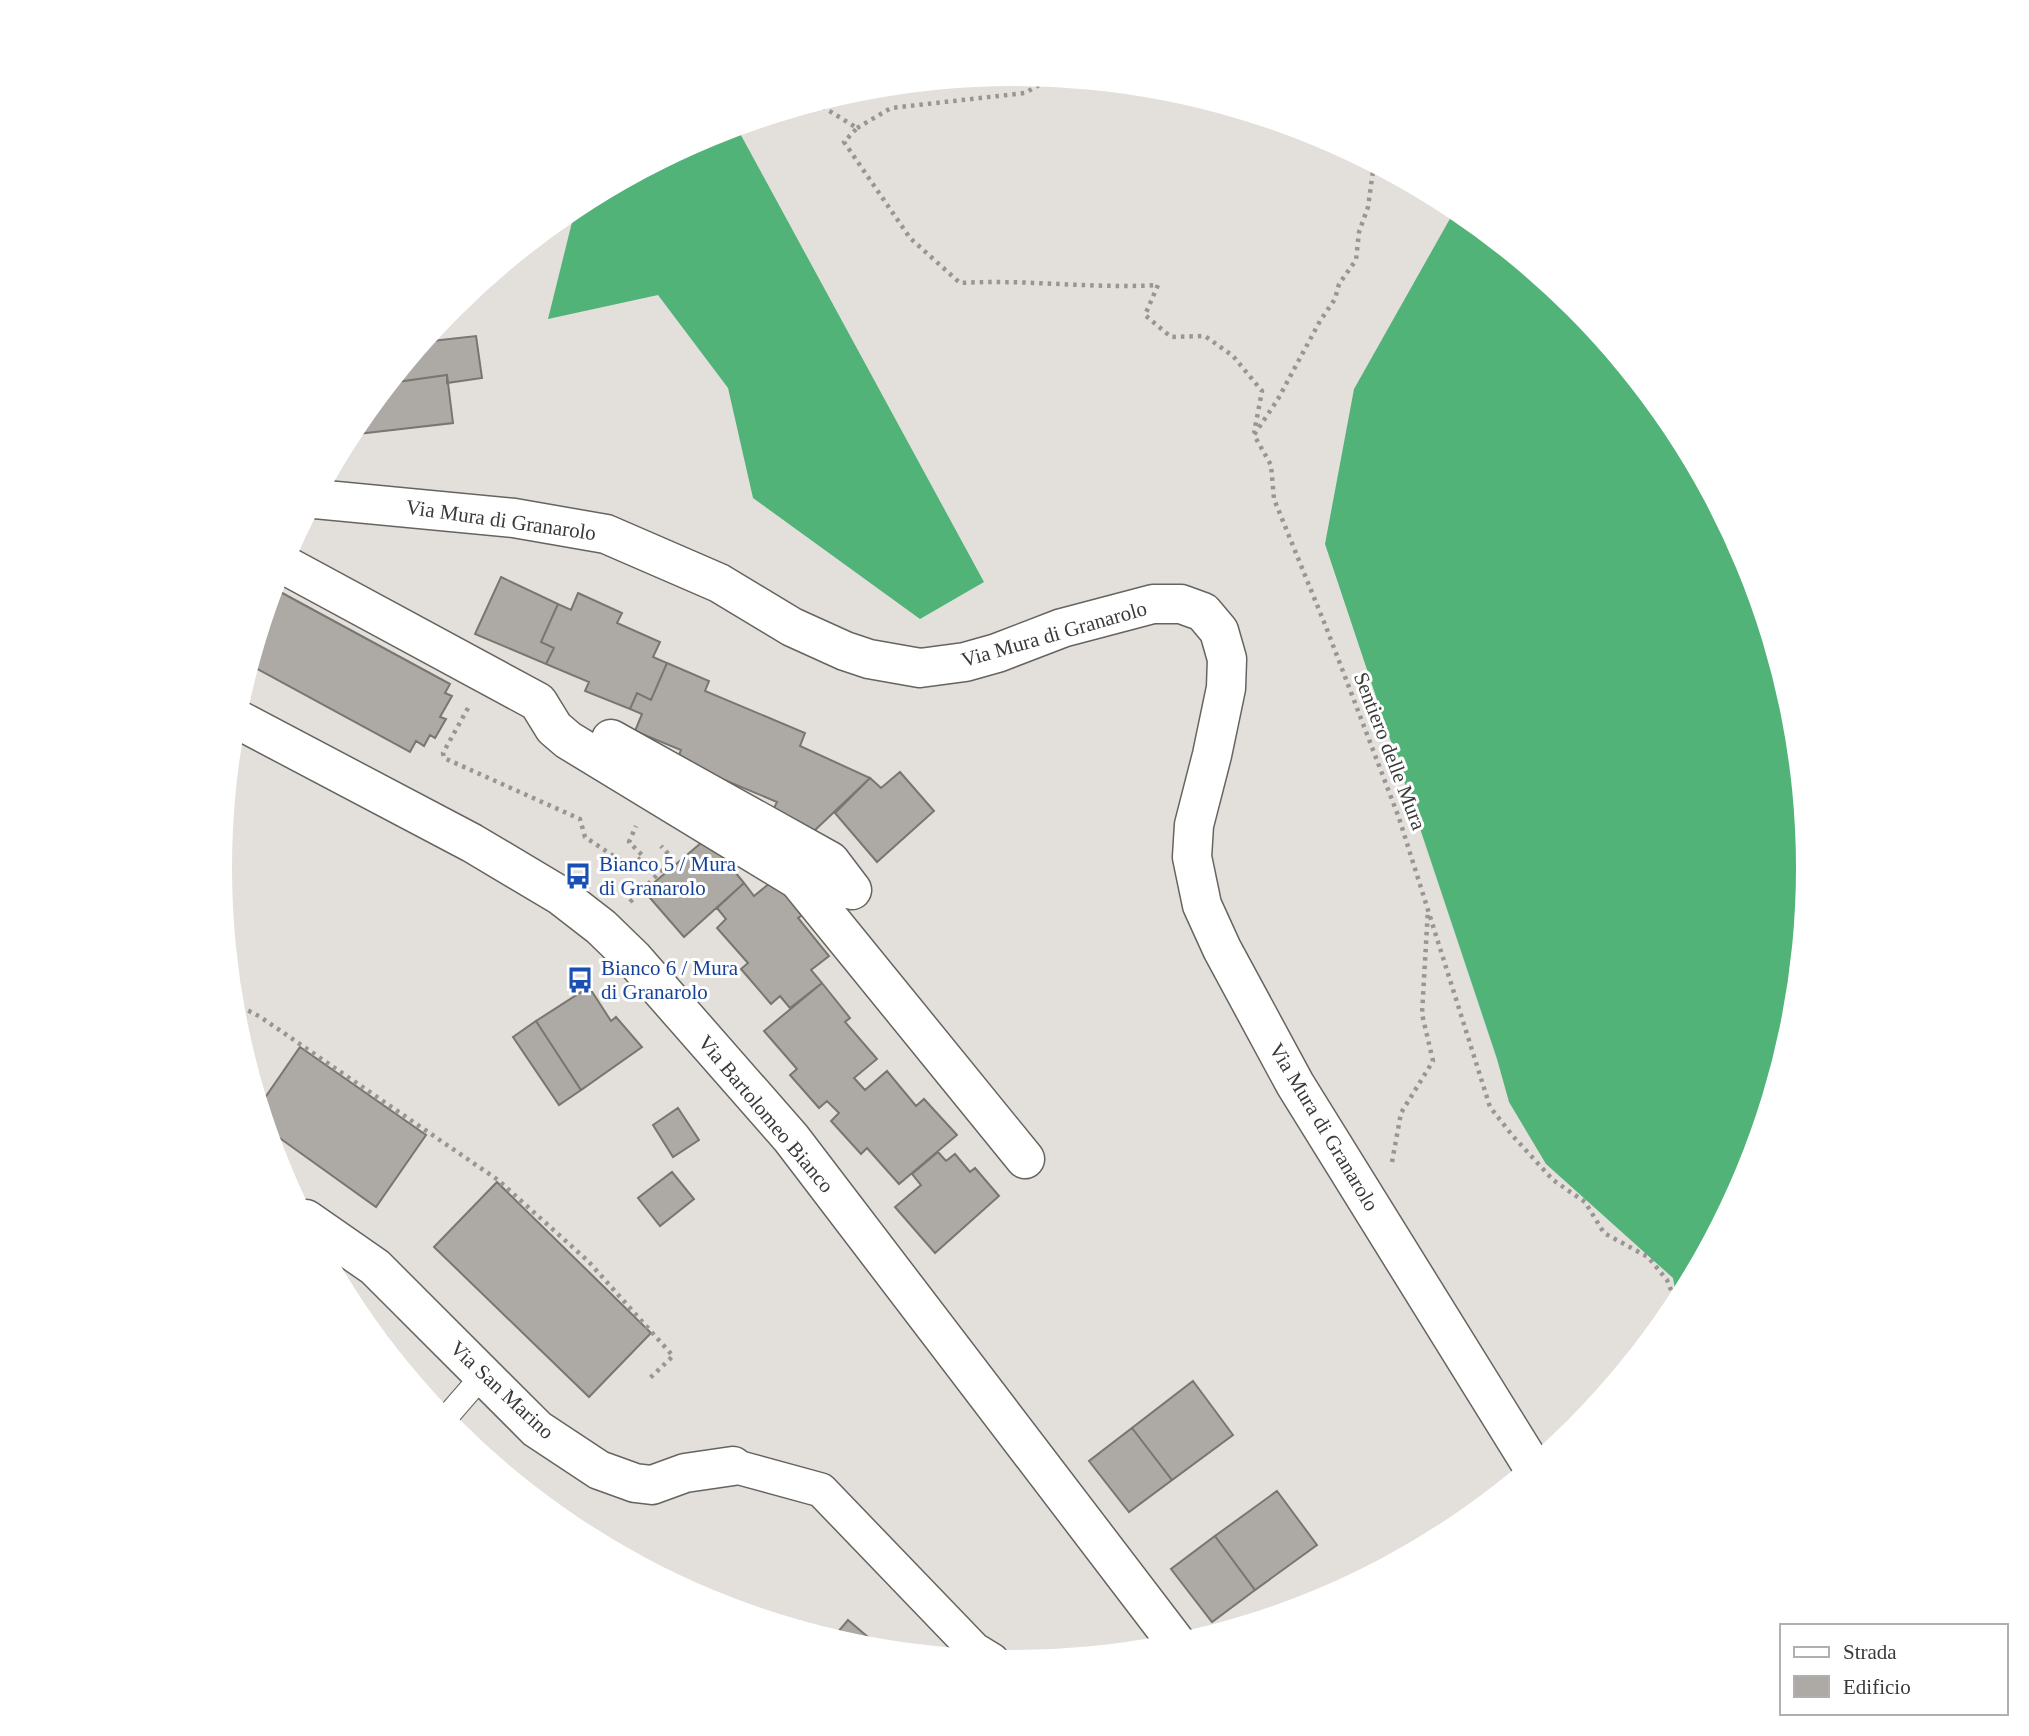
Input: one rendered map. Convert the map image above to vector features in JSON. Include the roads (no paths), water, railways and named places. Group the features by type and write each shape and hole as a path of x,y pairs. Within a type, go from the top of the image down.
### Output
{"street":[{"name":"Via Mura di Granarolo","path":"325,500 514,517 606,534 719,583 792,627 845,651 869,659 920,668 965,662 1062,628 1153,604 1181,604 1203,612 1219,631 1227,659 1226,688 1194,825 1192,857 1202,905 1222,949 1295,1084 1527,1458"},
{"path":"292,569 538,702 644,755 830,861 852,890"},
{"path":"538,702 554,727 653,810 798,880 1025,1159"},
{"name":"Via Bartolomeo Bianco","path":"246,724 472,843 562,896 601,927 634,959 791,1138 1170,1634"},
{"name":"Via San Marino","path":"321,1230 375,1267 537,1429 599,1470 652,1485 685,1473 733,1466 821,1490 976,1649"}],"lane":[{"path":"452,1411 483,1375"}],"place":[{"name":"Bianco 5 / Mura di Granarolo","path":"578,876"},
{"name":"Bianco 6 / Mura di Granarolo","path":"580,980"}]}
